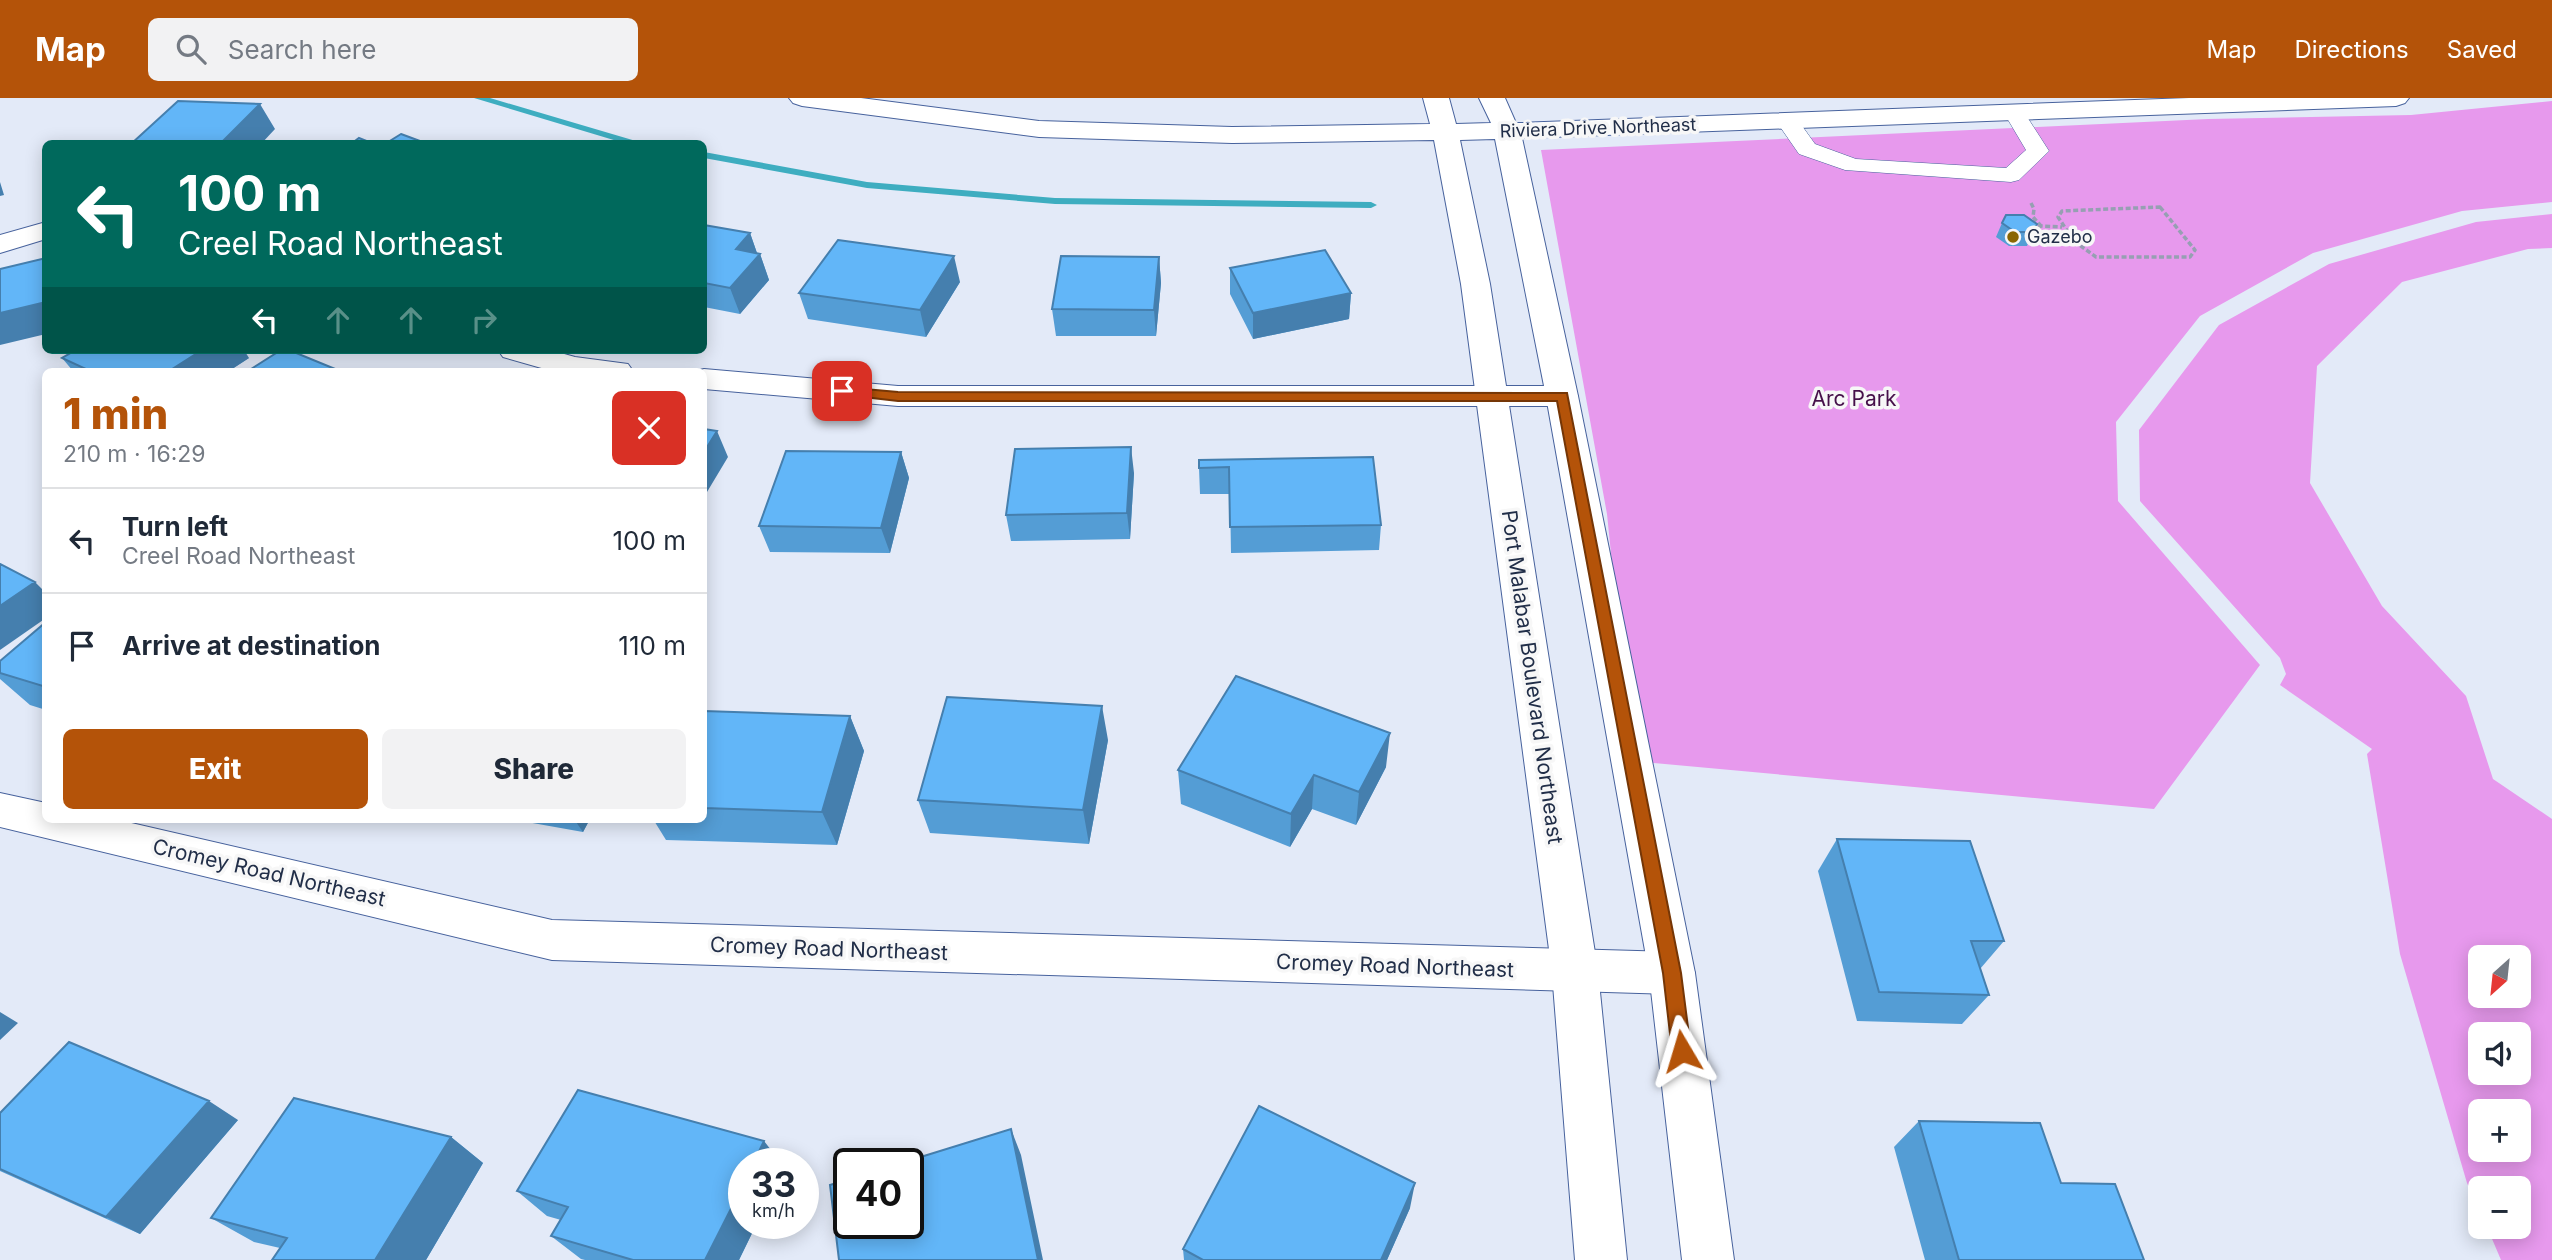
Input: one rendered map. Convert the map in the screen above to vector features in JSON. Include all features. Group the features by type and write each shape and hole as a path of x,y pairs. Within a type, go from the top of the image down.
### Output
{"street":[{"name":"Riviera Drive Northeast","path":"802,98 1040,129 1232,135 1441,115 1787,121 2396,98"},
{"path":"1500,114 1562,396 1672,973 1708,1260"},
{"name":"Port Malabar Boulevard Northeast","path":"1441,115 1481,311 1490,397 1575,972 1601,1260"},
{"path":"0,244 42,231"},
{"path":"528,354 585,368"},
{"path":"707,379 898,396 1562,396"},
{"name":"Cromey Road Northeast","path":"0,810 42,820"},
{"name":"Cromey Road Northeast","path":"55,823 552,940 1672,973"}],"lane":[{"path":"1787,121 1807,149 1853,166 2011,175 2038,151 2015,113"}],"path":[{"path":"2031,232 2041,226 2062,227 2084,252 2096,257 2190,257 2195,250 2160,207 2062,211 2058,217 2062,227"}],"green space":[{"name":"Arc Park","path":"2552,101 2552,202 2462,211 2313,253 2200,316 2116,422 2118,501 2260,665 2154,809 1632,761 1607,514 1541,150 2208,119 2411,115"},
{"path":"2552,214 2552,248 2528,249 2402,282 2317,366 2310,483 2382,606 2466,696 2493,779 2552,819 2552,1260 2501,1260 2492,1239 2531,1239 2531,1176 2468,1176 2468,1185 2467,1183 2400,954 2367,754 2372,749 2280,685 2286,674 2280,658 2140,501 2139,430 2219,325 2329,264 2476,222"}],"building":[{"path":"178,101 260,104 224,140 135,140"},
{"path":"401,134 417,140 391,140"},
{"path":"2006,215 2024,215 2037,224 2033,232 2015,232 2002,223"},
{"path":"707,226 750,233 736,249 760,254 730,288 707,284"},
{"path":"838,240 954,256 920,310 799,293"},
{"path":"1325,250 1351,293 1253,313 1230,268"},
{"path":"1061,256 1159,257 1154,310 1052,309"},
{"path":"42,259 42,303 0,313 0,269"},
{"path":"69,354 196,354 174,368 84,368 62,358"},
{"path":"275,354 299,354 333,368 253,368"},
{"path":"707,429 717,431 707,447"},
{"path":"1131,447 1127,513 1006,515 1015,449"},
{"path":"786,451 901,452 881,528 759,526"},
{"path":"1373,457 1381,525 1230,527 1229,467 1199,468 1199,460"},
{"path":"0,564 35,582 0,606"},
{"path":"42,625 42,686 0,673 0,661"},
{"path":"1236,676 1390,733 1359,792 1314,775 1291,814 1178,770"},
{"path":"947,697 1102,706 1083,810 918,800"},
{"path":"707,711 850,716 822,812 707,808"},
{"path":"1837,839 1970,841 2004,941 1971,941 1989,995 1879,992"},
{"path":"69,1042 209,1101 106,1217 0,1169 0,1113"},
{"path":"578,1090 764,1141 761,1148 728,1148 728,1215 705,1260 633,1260 551,1236 568,1207 517,1191"},
{"path":"294,1098 451,1137 375,1260 272,1260 287,1238 211,1218"},
{"path":"1259,1106 1415,1183 1381,1260 1203,1260 1183,1249"},
{"path":"1919,1121 2040,1123 2061,1183 2115,1184 2144,1260 1959,1260"},
{"path":"1011,1129 1038,1260 839,1260 836,1239 924,1239 924,1156"},
{"path":"833,1184 833,1210 830,1185"}],"waterway":[{"path":"479,98 627,140"},
{"path":"707,156 867,185 1055,201 1371,205"}],"place":[{"name":"Gazebo","path":"2013,237"}],"route":[{"path":"842,391 898,396 1562,396 1672,973 1682,1051"}]}
